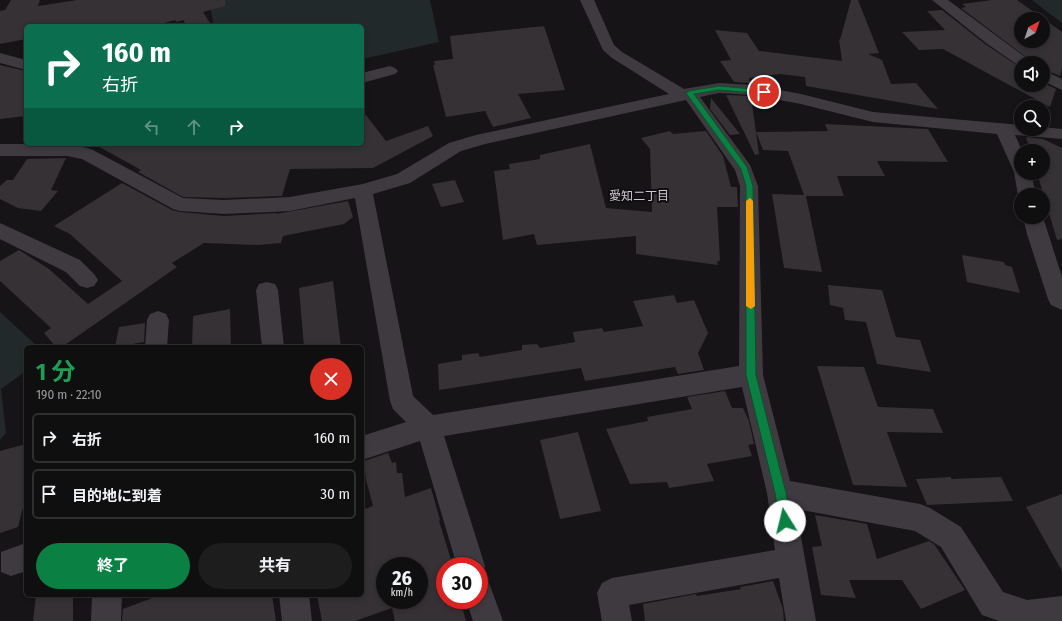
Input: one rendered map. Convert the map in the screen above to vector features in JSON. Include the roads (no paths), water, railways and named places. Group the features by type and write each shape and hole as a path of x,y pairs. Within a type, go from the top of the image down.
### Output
{"street":[{"path":"587,0 608,47 617,55 686,94 744,169 749,186 751,375 780,493 801,621"},
{"path":"939,0 990,40 1014,56"},
{"path":"0,58 24,64"},
{"path":"1050,71 1062,66"},
{"path":"364,78 390,71"},
{"path":"1050,78 1062,85"},
{"path":"0,150 67,150 87,154 180,204 224,207 290,204 363,190 403,179 455,147 482,139 719,88 752,90 802,99 873,117 1062,134"},
{"path":"1004,129 1014,153"},
{"path":"67,150 82,146"},
{"path":"363,190 402,401 428,427 468,557"},
{"path":"1035,224 1059,299 1062,301"},
{"path":"0,230 73,266 87,280"},
{"path":"267,290 273,345"},
{"path":"156,345 158,320"},
{"path":"364,447 428,427 751,375"},
{"path":"780,493 920,518 951,537 993,604 1027,615 1062,611"},
{"path":"617,621 612,593 791,562"},
{"path":"106,621 107,597"},
{"path":"294,597 297,621"},
{"path":"484,609 488,621"}],"district":[{"name":"愛知二丁目","path":"639,196"}]}
